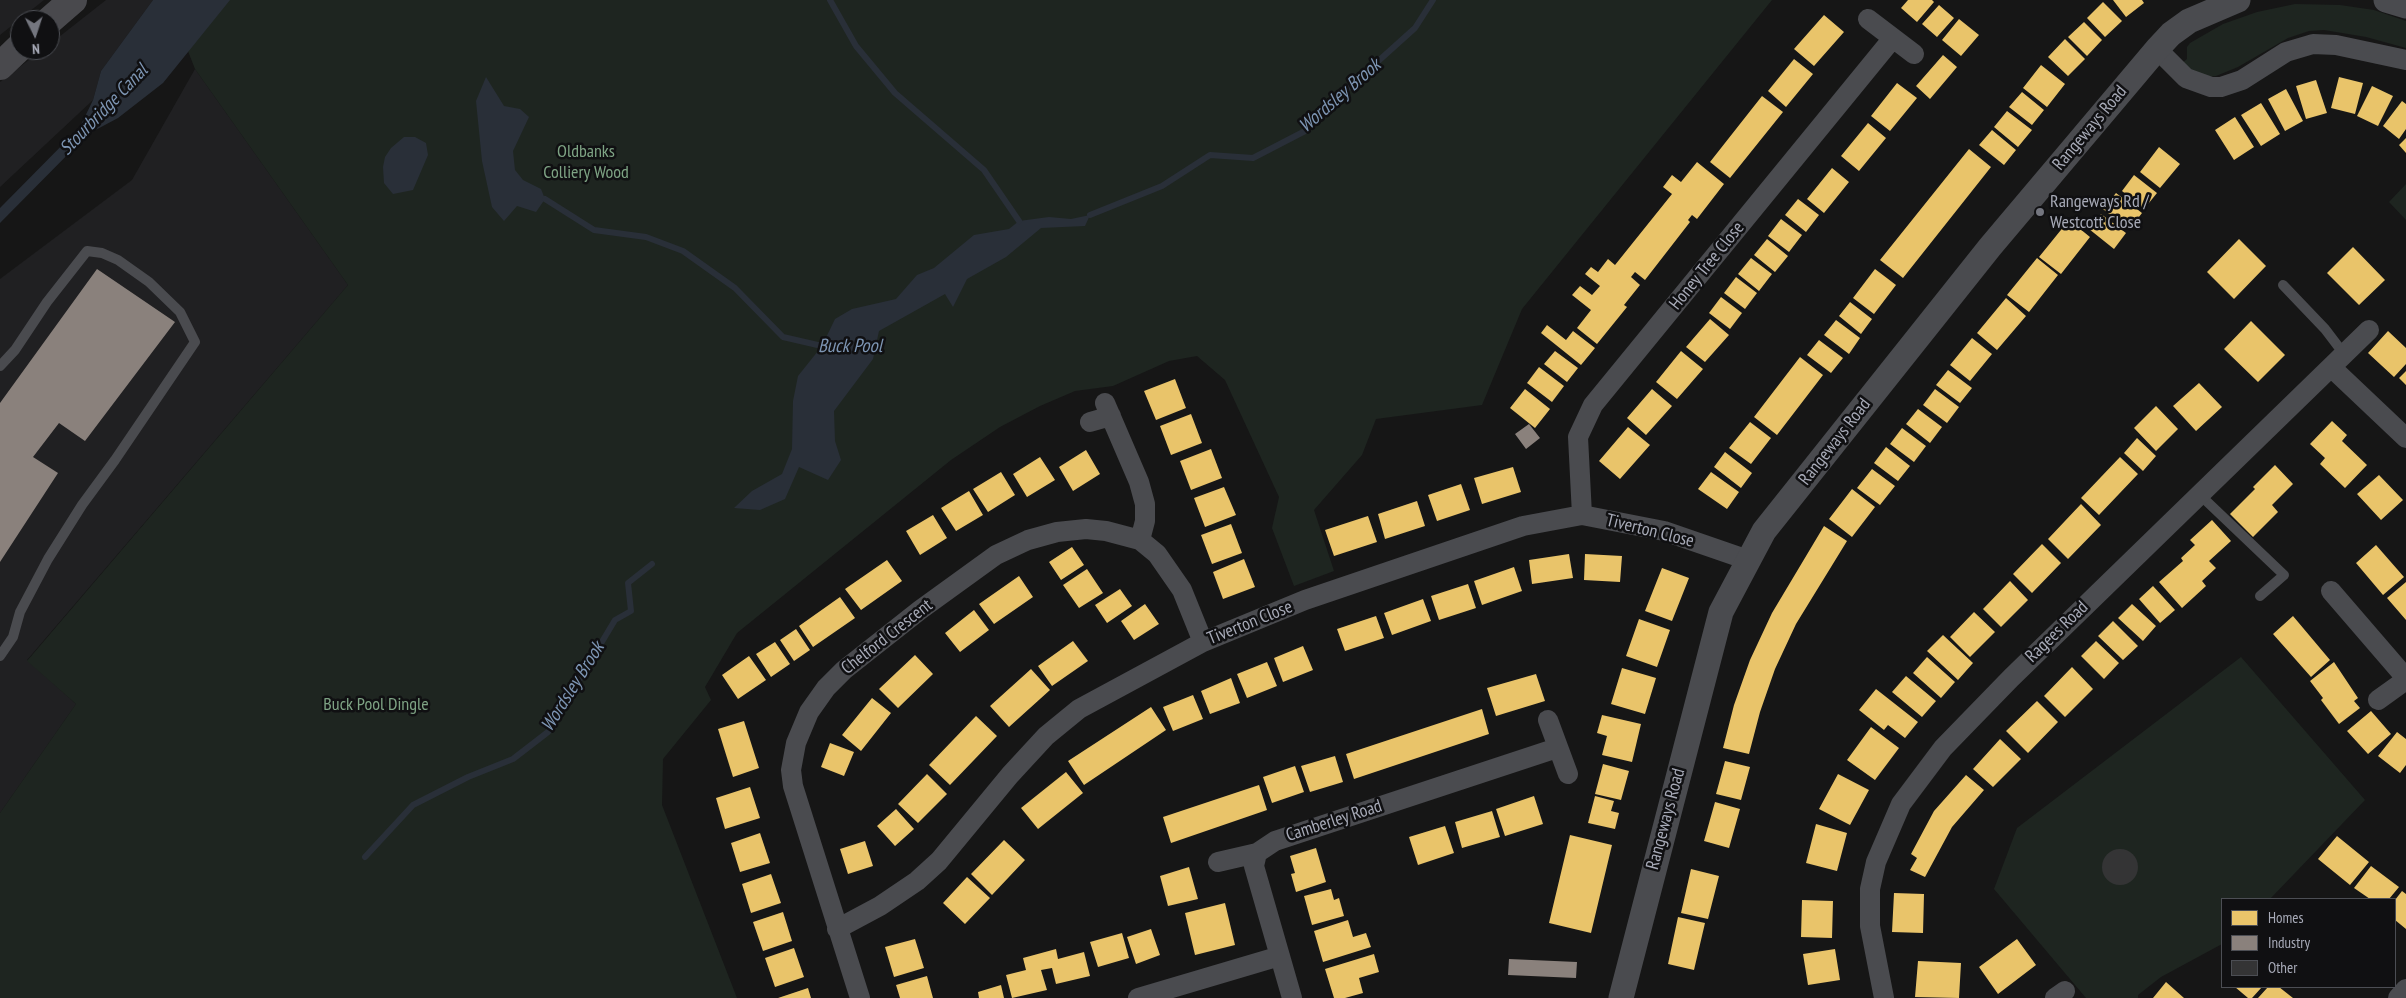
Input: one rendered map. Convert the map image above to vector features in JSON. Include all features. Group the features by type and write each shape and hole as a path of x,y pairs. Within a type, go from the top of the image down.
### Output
{"main road":[{"path":"60,11 73,0"},
{"path":"0,66 10,56"}],"street":[{"name":"Rangeways Road","path":"1621,998 1721,612 1764,531 1990,247 2157,48 2171,34 2189,22 2238,0"},
{"path":"2386,0 2406,6"},
{"path":"1868,19 1914,54"},
{"name":"Honey Tree Close","path":"1582,515 1578,437 1593,405 1893,38"},
{"path":"2157,48 2186,78 2211,87 2221,87 2242,80 2286,52 2313,44 2336,45 2406,60"},
{"name":"Ragees Road","path":"1884,998 1870,926 1870,889 1876,862 1901,804 1943,748 2011,678 2369,330"},
{"path":"2338,360 2406,438"},
{"path":"1090,422 1108,409 1139,482 1145,504 1145,521 1140,540"},
{"name":"Tiverton Close","path":"837,929 880,906 917,881 940,861 1010,775 1046,736 1080,709 1203,642 1305,600 1523,526 1582,515 1664,531 1748,560"},
{"name":"Chelford Crescent","path":"860,998 793,786 791,770 796,743 809,712 826,688 844,670 920,610 996,555 1028,540 1057,532 1086,529 1106,531 1140,540 1157,554 1182,590 1203,642"},
{"path":"2331,591 2406,679 2378,700"},
{"path":"1548,720 1568,774"},
{"name":"Camberley Road","path":"1218,862 1257,853 1275,841 1557,748"},
{"path":"1257,853 1254,866 1292,998"},
{"path":"1138,998 1280,956"}],"lane":[{"path":"0,366 15,350 47,302 87,251 118,260 148,282 180,312 194,342 82,505 48,559 20,612 13,637 0,656"},
{"path":"2283,285 2325,329 2338,360"},
{"path":"2199,494 2284,575 2260,596"}],"shaded area":[{"path":"0,0 44,0 31,10 10,10 10,27 0,35"},
{"path":"106,0 153,0 101,71 93,100 0,187 0,82 29,60 60,60 60,36"},
{"path":"195,69 348,285 27,660 76,704 0,813 0,279 132,180"}],"green space":[{"name":"Buck Pool Dingle","path":"168,0 1772,0 1522,309 1482,405 1376,419 1362,455 1314,510 1334,571 1294,586 1272,528 1279,497 1225,380 1197,356 1169,361 1113,386 1075,391 1040,406 1000,427 951,460 737,633 705,687 711,700 663,759 662,805 737,998 0,998 0,813 76,704 27,661 348,285 195,69"},
{"path":"2295,4 2340,5 2374,10 2406,21 2406,48 2366,37 2324,30 2309,31 2288,38 2238,67 2216,76 2205,77 2190,71 2182,63 2187,59 2187,47 2190,43 2223,24 2257,12"},
{"path":"2406,184 2406,220 2389,202"},
{"path":"2241,657 2365,800 2271,898 2221,898 2221,945 2161,977 2138,995 2138,998 2086,998 1994,889 2017,828"}],"water":[{"name":"Stourbridge Canal","path":"153,0 230,0 163,83 118,118 88,134 0,223 0,208 80,127 93,100 101,71"},
{"path":"486,77 504,106 520,109 529,117 513,151 515,170 523,180 541,189 545,199 536,212 517,206 504,221 492,207 482,161 476,101"},
{"path":"404,137 415,137 426,143 428,155 413,190 393,194 384,183 383,167 385,157 391,148"},
{"name":"Buck Pool","path":"1090,215 1085,226 1041,228 1006,257 967,279 953,307 945,294 879,331 873,359 834,411 835,441 841,460 828,480 799,467 785,499 760,510 734,508 752,491 782,474 792,449 793,401 798,376 822,346 835,319 852,309 896,299 917,275 934,268 974,235 1009,229 1019,221 1049,217 1071,219"}],"building: Homes":[{"path":"1908,0 1932,0 1934,2 1917,22 1901,8"},
{"path":"2113,0 2142,0 2144,3 2126,17"},
{"path":"2103,2 2122,21 2105,37 2087,18"},
{"path":"1939,5 1954,18 1937,37 1922,24"},
{"path":"1824,15 1844,32 1814,66 1794,49"},
{"path":"1959,19 1979,35 1961,56 1942,40"},
{"path":"2084,22 2102,40 2087,56 2068,37"},
{"path":"2065,39 2085,59 2068,76 2048,57"},
{"path":"1943,55 1957,67 1930,99 1916,86"},
{"path":"1794,59 1813,74 1786,107 1768,91"},
{"path":"2041,65 2065,84 2047,107 2023,88"},
{"path":"2339,77 2363,83 2355,114 2331,108"},
{"path":"2316,80 2327,113 2306,119 2296,86"},
{"path":"1897,83 1917,98 1890,131 1871,116"},
{"path":"2372,86 2393,96 2378,126 2357,116"},
{"path":"2286,89 2303,121 2285,131 2268,99"},
{"path":"2022,92 2044,110 2032,125 2009,107"},
{"path":"1762,96 1783,112 1730,178 1710,162"},
{"path":"2402,101 2406,104 2406,129 2399,139 2383,126"},
{"path":"2261,103 2280,134 2261,146 2241,115"},
{"path":"2007,111 2032,130 2018,147 1994,127"},
{"path":"2235,117 2254,147 2234,160 2215,130"},
{"path":"1868,123 1886,138 1859,171 1841,156"},
{"path":"1992,130 2016,150 2004,165 1979,145"},
{"path":"2406,138 2406,153 2399,145"},
{"path":"2159,147 2180,164 2160,188 2140,172"},
{"path":"1969,149 1991,167 1903,278 1880,260"},
{"path":"1697,162 1724,184 1697,219 1692,215 1688,220 1690,222 1645,280 1635,272 1631,277 1640,285 1624,305 1627,307 1597,344 1577,328 1591,310 1572,295 1580,286 1592,295 1600,286 1585,274 1591,267 1598,272 1608,259 1615,265 1672,194 1663,187 1672,175 1681,182"},
{"path":"1832,168 1849,182 1824,213 1807,199"},
{"path":"2134,175 2157,193 2144,209 2122,191"},
{"path":"2116,193 2142,213 2129,230 2103,209"},
{"path":"1798,199 1819,215 1806,232 1785,215"},
{"path":"2101,214 2126,233 2114,249 2089,229"},
{"path":"1781,219 1802,235 1789,252 1768,236"},
{"path":"2069,220 2090,237 2061,274 2039,257"},
{"path":"1767,239 1788,256 1775,272 1754,255"},
{"path":"2239,239 2266,266 2234,299 2207,272"},
{"path":"2353,247 2385,280 2359,305 2327,273"},
{"path":"1751,258 1772,274 1759,291 1738,274"},
{"path":"2037,258 2058,275 2029,312 2007,295"},
{"path":"1875,269 1896,285 1874,314 1853,298"},
{"path":"1736,277 1757,293 1745,309 1724,293"},
{"path":"1721,297 1742,313 1730,329 1709,313"},
{"path":"2006,298 2026,316 1997,350 1977,333"},
{"path":"1850,302 1872,319 1861,334 1839,316"},
{"path":"1710,319 1729,335 1705,362 1686,347"},
{"path":"1836,320 1860,338 1849,354 1824,335"},
{"path":"2251,321 2285,355 2258,382 2224,349"},
{"path":"1547,325 1566,340 1573,331 1595,348 1581,365 1541,333"},
{"path":"2388,331 2406,348 2406,364 2394,377 2368,353"},
{"path":"1972,338 1992,354 1970,381 1950,365"},
{"path":"1819,340 1843,358 1831,373 1807,355"},
{"path":"1555,351 1578,368 1567,382 1544,364"},
{"path":"1681,351 1703,369 1677,399 1656,382"},
{"path":"1800,357 1823,375 1777,435 1754,417"},
{"path":"1539,367 1564,386 1552,402 1527,383"},
{"path":"1948,370 1972,388 1960,403 1936,385"},
{"path":"2406,371 2406,385 2399,378"},
{"path":"1175,379 1186,408 1156,420 1144,391"},
{"path":"2199,383 2222,407 2196,431 2173,406"},
{"path":"1525,389 1550,409 1535,428 1510,408"},
{"path":"1652,389 1672,406 1646,435 1627,418"},
{"path":"1935,389 1959,407 1947,423 1923,405"},
{"path":"2156,406 2178,429 2156,451 2134,428"},
{"path":"1918,409 1942,427 1930,443 1906,424"},
{"path":"1191,414 1202,443 1171,455 1160,426"},
{"path":"2332,421 2347,435 2342,441 2367,465 2345,488 2320,464 2325,458 2310,444"},
{"path":"1750,422 1771,438 1751,464 1729,448"},
{"path":"1628,427 1650,445 1620,479 1599,461"},
{"path":"1902,428 1926,446 1914,462 1890,444"},
{"path":"2137,438 2156,456 2143,471 2124,453"},
{"path":"1886,447 1910,466 1898,481 1874,463"},
{"path":"1211,449 1222,478 1191,490 1180,461"},
{"path":"1086,450 1100,474 1073,491 1059,467"},
{"path":"1725,452 1752,473 1741,488 1714,467"},
{"path":"1040,457 1055,480 1027,497 1013,474"},
{"path":"2120,457 2138,474 2099,515 2081,498"},
{"path":"2275,465 2293,484 2272,505 2278,512 2253,537 2230,514 2255,489 2253,487"},
{"path":"1513,467 1521,492 1482,504 1474,478"},
{"path":"1872,469 1895,486 1880,505 1857,488"},
{"path":"1001,472 1015,495 988,512 973,489"},
{"path":"1711,472 1739,492 1727,509 1698,489"},
{"path":"2379,475 2403,500 2381,520 2357,494"},
{"path":"1461,484 1470,510 1437,521 1428,495"},
{"path":"1224,487 1236,515 1205,527 1194,498"},
{"path":"1852,489 1875,507 1852,537 1829,519"},
{"path":"969,491 983,515 956,531 941,508"},
{"path":"1417,501 1425,526 1385,539 1378,514"},
{"path":"2081,504 2101,525 2068,559 2048,539"},
{"path":"933,515 947,538 920,555 906,531"},
{"path":"1368,516 1377,542 1334,556 1325,530"},
{"path":"2212,520 2231,541 2209,561 2216,568 2202,581 2206,586 2182,608 2159,582 2183,561 2181,558 2195,545 2190,540"},
{"path":"1231,524 1242,553 1212,564 1201,535"},
{"path":"1824,526 1847,541 1796,624 1775,669 1760,712 1749,754 1723,748 1734,705 1750,660 1772,613"},
{"path":"2042,544 2061,563 2032,593 2013,574"},
{"path":"2376,545 2404,577 2383,595 2356,563"},
{"path":"1072,547 1084,565 1061,580 1049,562"},
{"path":"1569,554 1573,578 1532,584 1529,560"},
{"path":"1585,554 1622,556 1620,582 1584,580"},
{"path":"1244,559 1255,587 1223,599 1213,572"},
{"path":"887,560 902,581 861,610 845,589"},
{"path":"1514,567 1522,591 1482,605 1474,581"},
{"path":"1662,568 1689,578 1672,621 1645,611"},
{"path":"1087,569 1103,593 1079,608 1063,585"},
{"path":"1019,576 1033,597 994,624 979,604"},
{"path":"2010,581 2028,600 2001,627 1983,609"},
{"path":"2406,582 2406,620 2387,598"},
{"path":"1468,584 1476,608 1439,620 1431,596"},
{"path":"2153,586 2175,610 2160,623 2139,599"},
{"path":"1120,589 1132,606 1107,623 1095,605"},
{"path":"840,597 855,618 813,647 799,626"},
{"path":"1423,599 1431,621 1392,635 1384,613"},
{"path":"1145,604 1159,624 1134,640 1121,621"},
{"path":"2132,604 2156,626 2143,641 2118,618"},
{"path":"974,610 989,630 960,652 945,633"},
{"path":"1974,612 1995,632 1970,657 1950,637"},
{"path":"1376,616 1384,638 1345,651 1337,629"},
{"path":"2293,616 2330,660 2311,677 2273,634"},
{"path":"1639,619 1670,630 1657,667 1626,656"},
{"path":"2113,621 2138,646 2123,660 2098,636"},
{"path":"796,629 810,650 794,661 780,640"},
{"path":"1943,635 1973,663 1958,680 1927,651"},
{"path":"1073,641 1088,661 1052,686 1038,666"},
{"path":"2096,641 2119,663 2104,679 2081,656"},
{"path":"775,642 790,664 771,677 756,654"},
{"path":"1303,646 1313,670 1283,682 1274,658"},
{"path":"915,655 933,674 898,708 879,689"},
{"path":"749,656 766,680 738,699 722,675"},
{"path":"1927,657 1955,682 1941,698 1913,673"},
{"path":"1267,662 1277,686 1247,698 1237,674"},
{"path":"2334,662 2358,698 2354,701 2360,708 2339,724 2321,700 2323,698 2310,681"},
{"path":"2072,667 2093,689 2065,717 2044,696"},
{"path":"1622,668 1656,678 1645,714 1611,704"},
{"path":"1031,669 1050,690 1009,727 990,706"},
{"path":"1536,674 1545,701 1496,716 1487,688"},
{"path":"1906,676 1936,701 1922,717 1892,692"},
{"path":"1231,678 1240,703 1210,714 1201,691"},
{"path":"1876,689 1918,722 1905,738 1888,725 1884,730 1859,710"},
{"path":"1193,695 1203,719 1173,731 1163,707"},
{"path":"872,698 891,713 861,751 842,735"},
{"path":"2037,701 2058,722 2028,753 2006,731"},
{"path":"1151,707 1166,730 1084,785 1068,761"},
{"path":"1482,709 1489,734 1354,779 1346,754"},
{"path":"2371,711 2391,734 2368,754 2347,731"},
{"path":"1602,715 1641,724 1632,762 1602,755 1607,736 1597,733"},
{"path":"976,716 997,736 950,785 929,765"},
{"path":"744,721 759,768 733,777 718,729"},
{"path":"1871,727 1899,748 1875,780 1847,760"},
{"path":"2397,732 2406,739 2406,765 2400,773 2378,756"},
{"path":"2000,739 2021,759 1993,787 1973,769"},
{"path":"830,743 854,752 844,776 821,767"},
{"path":"1335,756 1343,782 1310,792 1301,766"},
{"path":"1725,761 1750,767 1741,800 1716,794"},
{"path":"1603,764 1629,771 1621,800 1595,794"},
{"path":"1295,766 1304,792 1272,803 1263,777"},
{"path":"1066,772 1083,793 1038,829 1021,808"},
{"path":"927,774 947,794 918,823 898,804"},
{"path":"1838,774 1869,790 1850,825 1819,809"},
{"path":"1966,775 1984,790 1952,827 1925,877 1910,870 1917,858 1911,854 1934,811"},
{"path":"1259,785 1267,810 1171,843 1163,817"},
{"path":"750,787 760,818 725,829 716,798"},
{"path":"1534,796 1543,824 1505,836 1496,809"},
{"path":"1595,796 1614,801 1611,811 1619,813 1615,829 1588,823"},
{"path":"1715,802 1740,809 1729,848 1704,841"},
{"path":"896,809 914,829 895,846 877,826"},
{"path":"1492,811 1500,837 1462,848 1455,822"},
{"path":"1816,824 1847,833 1837,871 1806,863"},
{"path":"1445,826 1454,853 1418,865 1409,837"},
{"path":"760,833 770,863 740,872 731,843"},
{"path":"1570,835 1612,845 1591,933 1549,923"},
{"path":"2337,836 2369,862 2350,885 2318,859"},
{"path":"1004,840 1025,860 992,895 971,874"},
{"path":"865,841 873,866 848,874 840,849"},
{"path":"1316,848 1326,882 1296,892 1291,874 1295,873 1290,856"},
{"path":"2371,866 2399,887 2390,898 2369,898 2354,888"},
{"path":"1189,867 1198,899 1168,906 1160,876"},
{"path":"1691,869 1719,876 1708,919 1681,913"},
{"path":"771,874 781,903 751,913 742,884"},
{"path":"967,877 990,898 965,924 943,903"},
{"path":"1331,889 1334,900 1339,898 1344,916 1312,925 1304,896"},
{"path":"2402,891 2406,894 2406,929 2396,921 2396,899"},
{"path":"1894,893 1924,894 1923,933 1892,932"},
{"path":"1802,900 1833,901 1832,938 1801,937"},
{"path":"1225,903 1235,945 1195,955 1185,913"},
{"path":"783,912 792,941 763,951 753,922"},
{"path":"1678,917 1705,923 1694,970 1668,964"},
{"path":"1348,920 1353,937 1366,933 1371,947 1323,962 1314,931"},
{"path":"1151,929 1160,955 1136,964 1127,937"},
{"path":"1122,933 1129,958 1098,967 1090,942"},
{"path":"915,939 924,968 894,977 885,947"},
{"path":"2017,939 2036,965 1998,994 1979,967"},
{"path":"794,948 804,977 775,987 765,958"},
{"path":"1056,949 1058,959 1084,952 1090,976 1056,984 1052,968 1041,970 1047,990 1012,998 1006,975 1026,970 1023,958"},
{"path":"1835,949 1840,980 1808,985 1803,954"},
{"path":"1374,954 1379,972 1359,978 1363,993 1345,998 1334,998 1325,969"},
{"path":"1918,961 1961,963 1959,998 1915,997"},
{"path":"927,976 933,998 900,998 896,985"},
{"path":"2166,982 2184,998 2153,998"},
{"path":"1001,985 1004,998 979,998 978,992"},
{"path":"808,988 811,998 778,998"},
{"path":"2236,988 2261,988 2252,998 2248,998"},
{"path":"2267,988 2280,988 2293,998 2258,998"}],"building: Industry":[{"path":"97,269 175,322 85,441 59,423 33,457 58,473 0,562 0,403"},
{"path":"1529,424 1540,438 1526,449 1515,434"},
{"path":"1509,959 1577,962 1576,978 1508,975"}],"building: Other":[{"path":"2120,849 2132,855 2138,867 2132,879 2120,885 2108,879 2102,867 2108,855"}],"waterway":[{"path":"830,0 856,46 895,93 984,170 1019,221"},
{"name":"Wordsley Brook","path":"1090,215 1162,186 1210,155 1253,158 1307,130 1335,100 1415,28 1433,0"},
{"path":"545,199 594,230 646,237 683,251 735,288 783,337 822,346"},
{"name":"Wordsley Brook","path":"365,857 413,805 468,777 513,759 548,732 615,620 631,611 628,583 652,564"}],"place":[{"name":"Rangeways Rd / Westcott Close","path":"2040,212"}],"park label":[{"name":"Oldbanks Colliery Wood","path":"586,162"}]}
